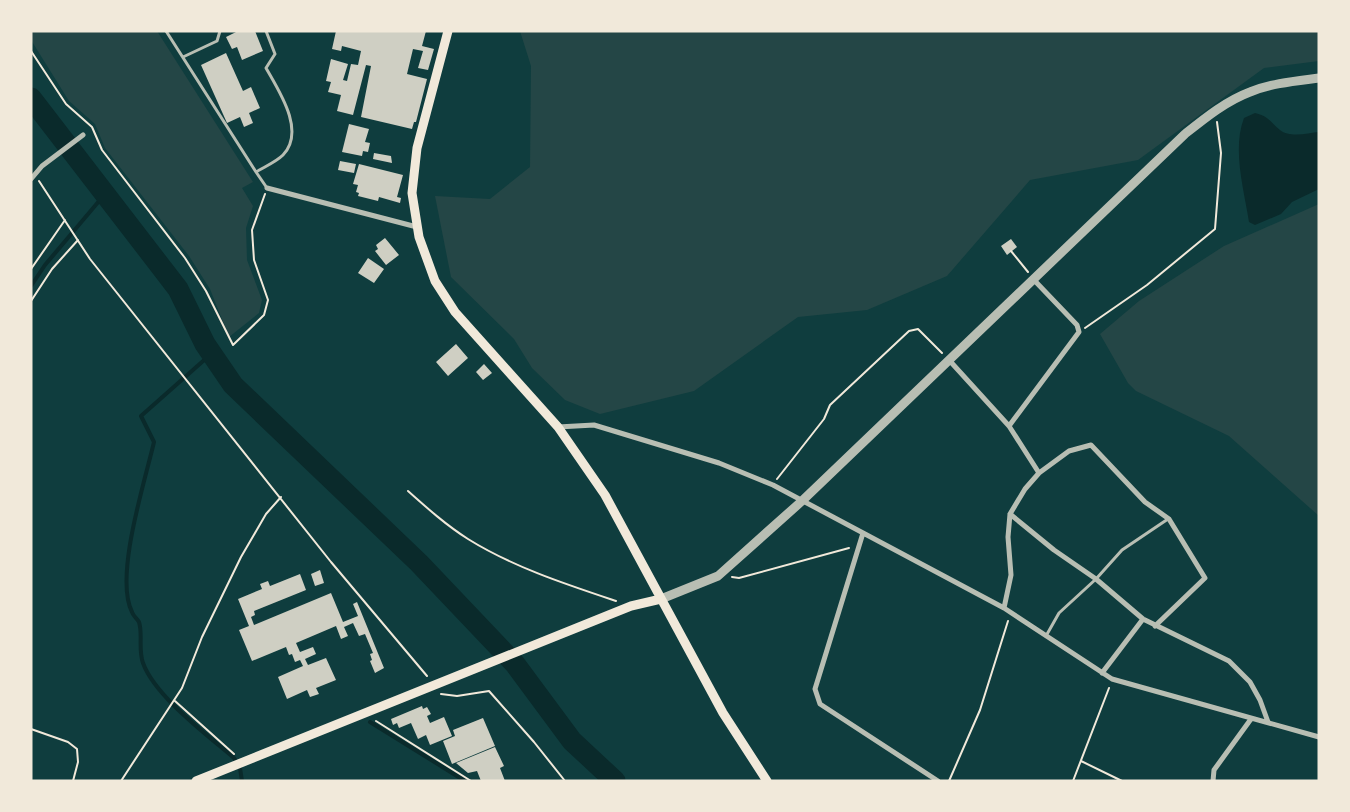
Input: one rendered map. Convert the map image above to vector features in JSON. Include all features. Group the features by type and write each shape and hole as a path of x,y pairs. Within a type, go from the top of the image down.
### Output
{"main road":[{"path":"448,31 417,148 412,193 418,227 435,281 455,312 558,428 605,495 723,713 767,781"},
{"path":"196,781 631,606 661,599"}],"street":[{"path":"661,599 718,576 803,500 1185,134 1216,110 1250,92 1289,82 1319,78"},
{"path":"31,180 42,166 82,135"},
{"path":"267,188 418,227"},
{"path":"1009,426 1080,332 1077,324 1034,280"},
{"path":"949,360 1009,426 1040,473"},
{"path":"558,428 594,425 720,463 803,500 1004,608 1112,679 1319,737"},
{"path":"1004,608 1011,575 1008,538 1010,514 1025,489 1040,473 1069,451 1091,445 1145,502 1169,519 1205,578 1155,626"},
{"path":"1010,514 1054,550 1096,579 1142,619 1229,661 1242,672 1260,700 1268,722"},
{"path":"863,533 815,689 820,704 938,781"},
{"path":"1102,673 1142,619"},
{"path":"1213,781 1214,770 1251,719"}],"lane":[{"path":"166,31 267,188"},
{"path":"183,57 217,41 220,31"},
{"path":"256,172 282,155 290,143 292,132 290,118 266,68 275,54 266,31"},
{"path":"1046,636 1059,613 1096,579 1122,550 1169,519"}],"path":[{"path":"31,51 66,104 92,128 102,150 185,258 206,291 233,345 264,315 268,300 254,260 252,230 267,188"},
{"path":"1080,332 1148,285 1215,230 1221,153 1216,110"},
{"path":"31,180 39,181 90,259 331,562 441,694 457,696 489,691 565,781"},
{"path":"31,270 65,220"},
{"path":"31,301 52,269 78,240"},
{"path":"1012,251 1034,280"},
{"path":"773,485 824,419 830,404 909,331 918,329 949,360"},
{"path":"408,491 439,518 468,538 502,557 543,575 631,606"},
{"path":"121,781 175,700 241,557 266,514 280,497"},
{"path":"718,576 739,578 860,545"},
{"path":"949,781 987,692 1011,612"},
{"path":"1072,781 1112,679"},
{"path":"175,700 242,762"},
{"path":"364,713 471,781"},
{"path":"31,729 68,742 77,750 78,762 73,781"},
{"path":"1081,761 1122,781"}],"shaded area":[{"path":"31,31 157,31 253,182 242,188 253,206 246,228 247,260 262,300 259,313 229,337 210,289 189,256 105,148 95,124 69,101 31,40"},
{"path":"520,31 1319,31 1319,61 1264,68 1138,160 1030,180 947,276 867,310 798,317 694,391 600,414 565,400 532,368 514,339 451,277 435,196 490,199 530,167 531,66"},
{"path":"1255,113 1267,118 1280,130 1289,134 1319,132 1319,189 1292,202 1281,214 1255,225 1249,222 1240,170 1239,143 1244,118"},
{"path":"1319,204 1319,516 1229,436 1136,391 1128,383 1100,334 1139,301 1224,246"}],"building":[{"path":"238,31 255,31 263,51 242,60 237,47 232,49 226,37"},
{"path":"336,31 426,31 422,46 434,49 428,70 418,68 423,51 413,49 407,74 427,79 416,122 414,122 412,129 361,117 371,66 366,65 353,115 337,111 341,95 328,92 331,82 326,81 331,59 348,64 343,80 347,81 351,64 358,65 361,51 342,46 341,51 332,49"},
{"path":"226,53 243,91 251,87 260,108 249,113 253,123 244,127 240,117 227,123 201,65"},
{"path":"349,124 369,129 365,142 370,143 368,152 363,151 362,156 342,152"},
{"path":"374,153 391,156 392,163 373,159"},
{"path":"340,161 356,164 354,173 338,170"},
{"path":"359,164 403,175 397,197 401,198 400,203 379,197 378,201 358,196 359,193 356,192 358,185 353,184"},
{"path":"385,238 399,255 386,265 375,251 378,249 376,245"},
{"path":"1011,239 1017,247 1007,255 1001,246"},
{"path":"368,258 384,269 374,283 358,273"},
{"path":"456,344 468,358 448,376 436,362"},
{"path":"484,364 492,373 483,380 476,372"},
{"path":"320,570 324,583 315,586 311,574"},
{"path":"300,574 306,590 254,611 255,615 251,617 254,625 331,593 343,622 358,616 353,604 357,602 384,668 375,673 370,661 372,660 370,654 373,653 365,634 359,636 353,623 344,627 348,636 341,639 336,626 296,643 300,652 313,647 316,654 305,659 308,665 326,658 336,680 316,688 319,694 310,697 307,690 287,699 278,677 303,666 300,660 295,662 292,654 289,655 286,647 252,661 239,630 249,626 238,599 262,589 260,584 268,581 270,586"},
{"path":"422,706 423,709 427,707 431,714 427,716 430,723 444,717 452,736 430,745 426,735 418,739 411,723 399,728 397,723 393,725 391,719"},
{"path":"483,718 495,746 452,764 443,741 455,736 453,730"},
{"path":"495,747 504,766 500,768 505,781 481,781 477,771 468,773 456,763"}],"waterway":[{"path":"31,98 178,289 205,344 233,385 419,563 515,664 572,741 615,781"},
{"path":"31,286 45,265 105,194"},
{"path":"211,354 141,416 154,442 133,528 129,553 127,596 133,613 139,622 142,658 149,676 182,714 234,758 240,768 242,781"},
{"path":"370,722 465,781"}]}
